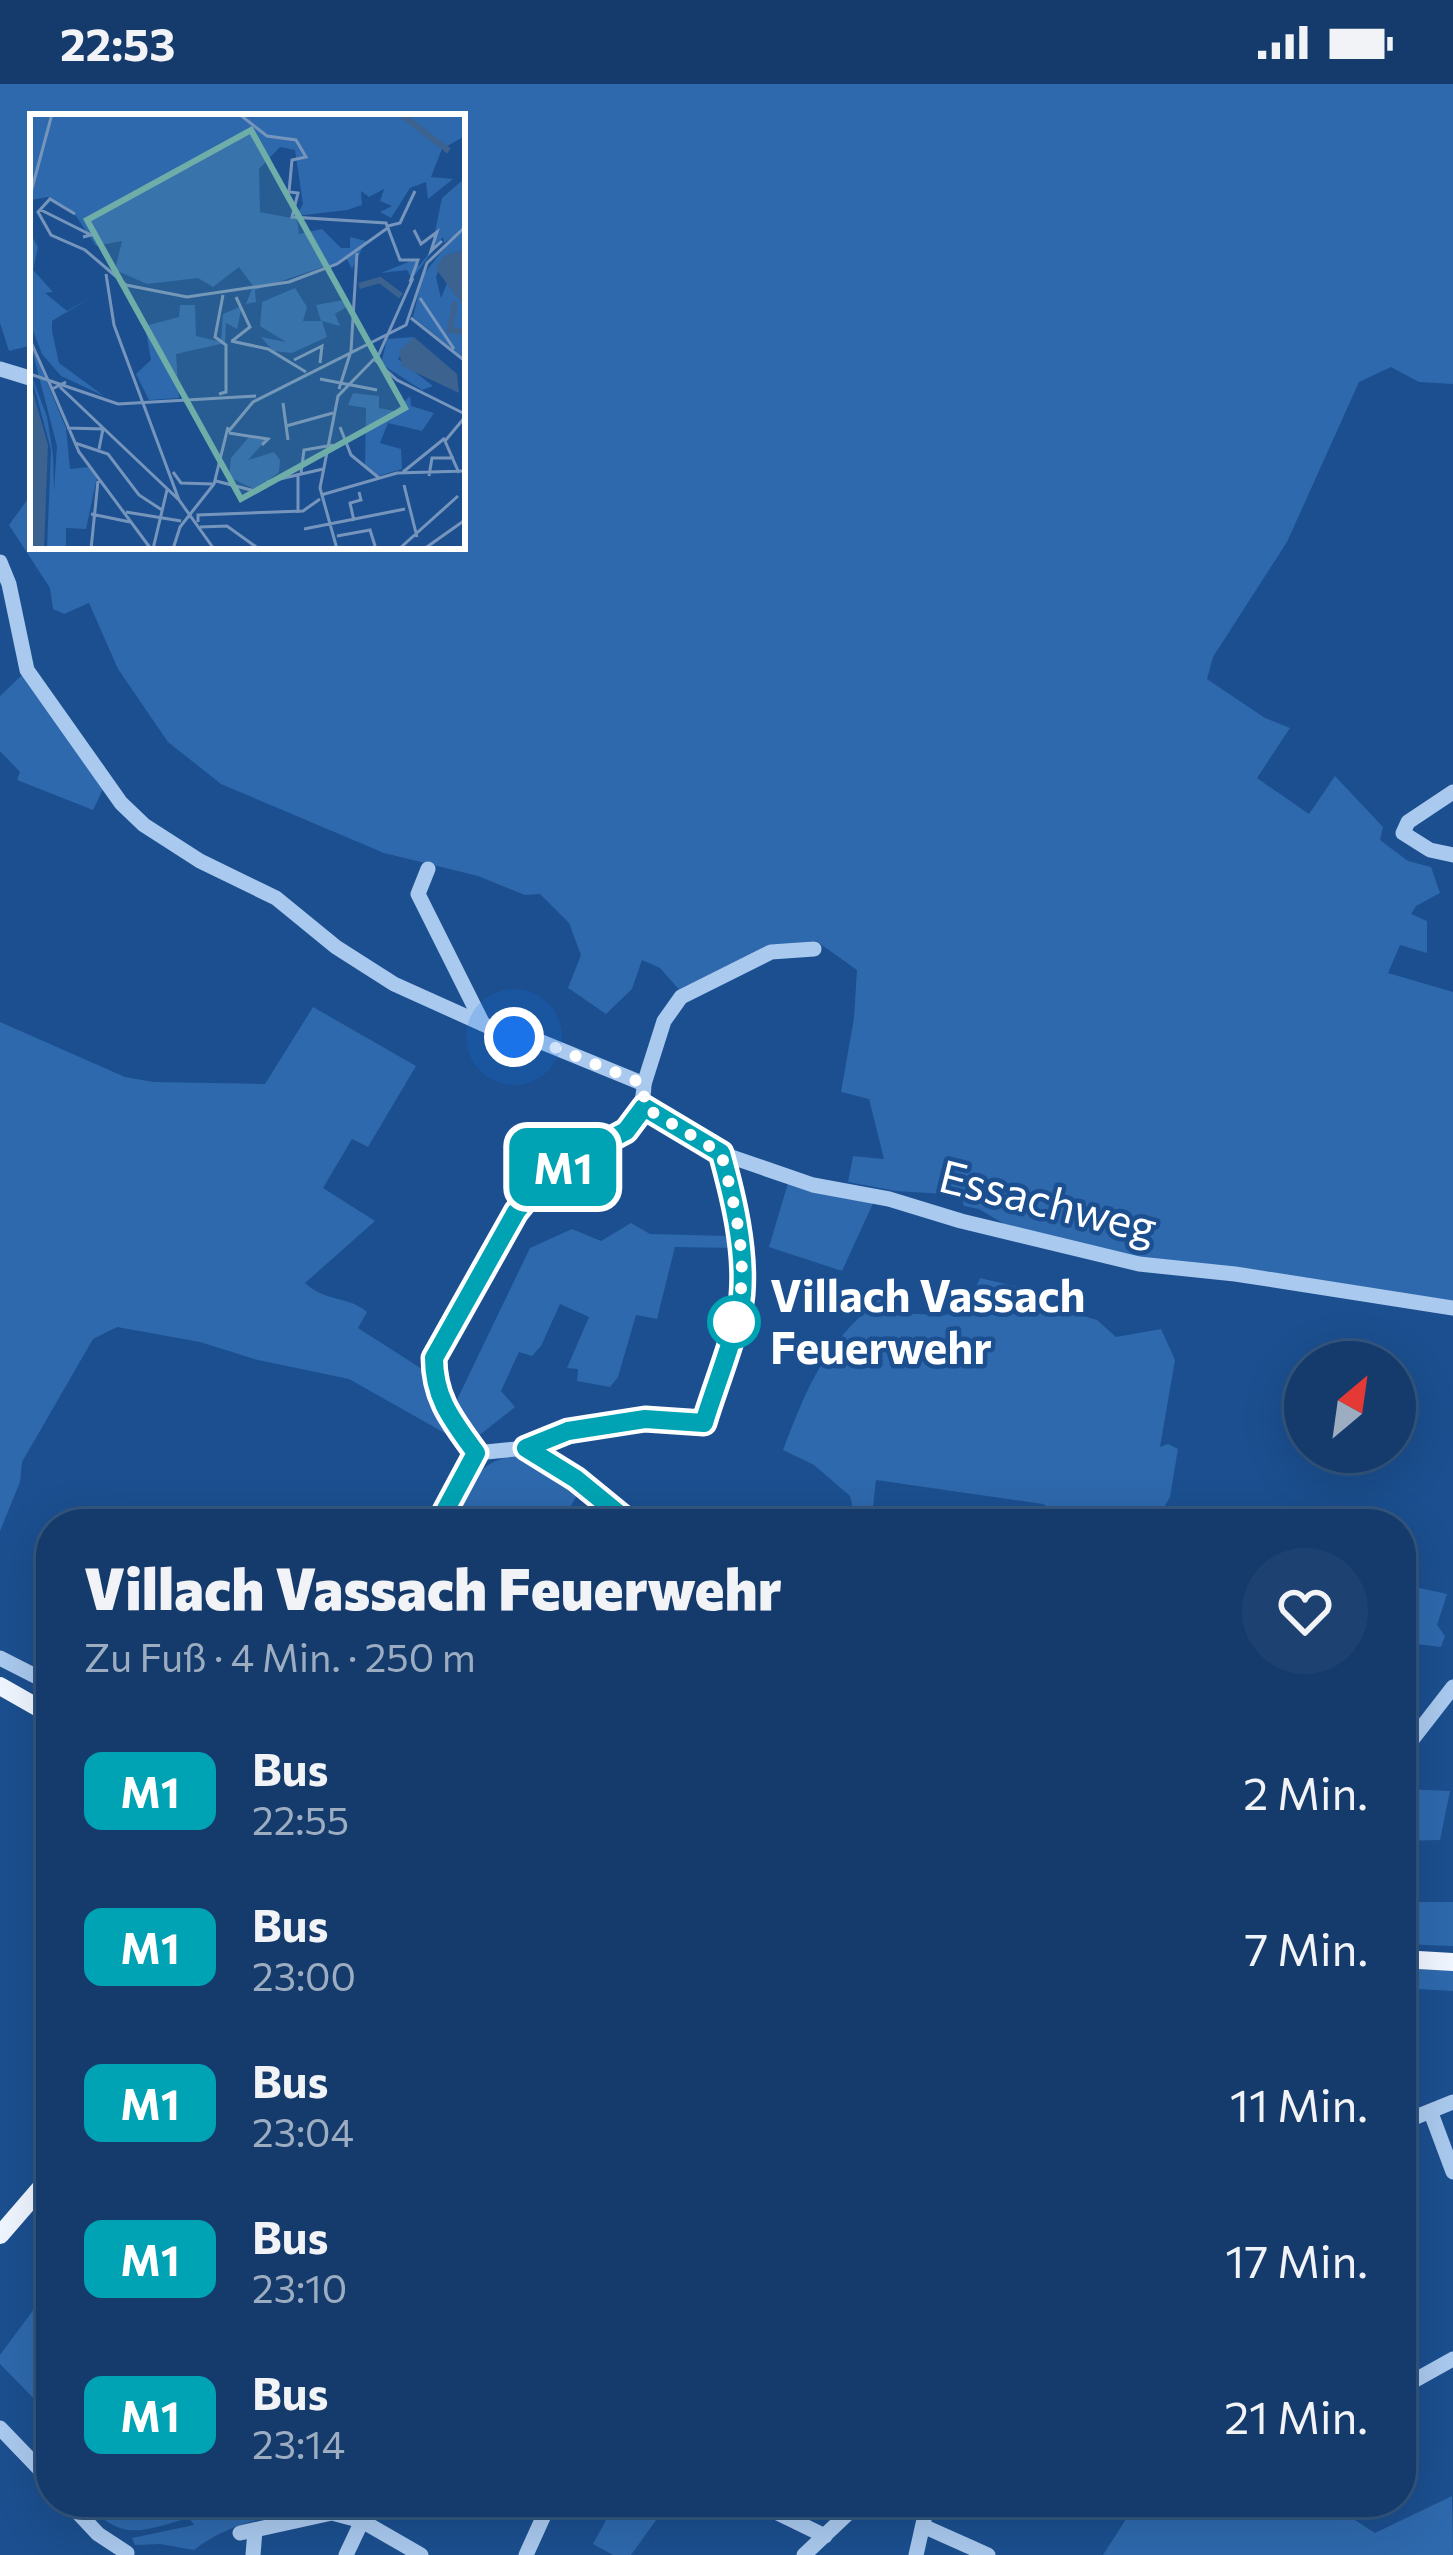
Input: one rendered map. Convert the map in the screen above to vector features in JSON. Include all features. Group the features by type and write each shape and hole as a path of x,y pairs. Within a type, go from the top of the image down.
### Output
{"main road":[{"path":"0,1686 36,1706"},
{"path":"1416,1960 1453,1962"},
{"path":"0,2235 36,2193"}],"street":[{"path":"0,369 30,378"},
{"path":"0,562 27,670 94,766 144,825 200,861 276,898 394,984 514,1037 539,1041 644,1084"},
{"path":"1453,792 1408,823 1403,833 1430,850 1453,855"},
{"path":"428,869 418,894 483,1024"},
{"path":"476,1453 442,1407 434,1358 516,1212 536,1187 571,1160 626,1131 644,1107 644,1084 664,1021 681,997 771,952 814,949"},
{"name":"Essachweg","path":"644,1107 721,1153 813,1185 889,1199 1139,1264 1453,1308"},
{"path":"476,1453 526,1448 568,1431 645,1419 704,1423 742,1296 739,1240 721,1153"},
{"path":"526,1448 613,1509"},
{"path":"447,1509 476,1453"},
{"path":"0,1658 36,1676"},
{"path":"1416,1735 1453,1687"},
{"path":"1416,2118 1453,2102"},
{"path":"1431,2113 1453,2172"},
{"path":"1416,2380 1453,2359"},
{"path":"0,2428 36,2466"},
{"path":"82,2517 127,2553"},
{"path":"253,2555 247,2532 311,2517"},
{"path":"349,2517 421,2555"},
{"path":"526,2555 543,2517"},
{"path":"785,2517 825,2536"},
{"path":"804,2555 845,2517"},
{"path":"916,2555 924,2517"},
{"path":"346,2555 362,2521"},
{"path":"922,2526 988,2555"}],"shaded area":[{"path":"0,84 1453,84 1453,384 1419,382 1391,367 1359,382 1287,542 1213,657 1207,679 1265,718 1290,728 1257,778 1309,814 1335,776 1383,827 1380,840 1408,861 1431,867 1440,893 1411,914 1427,921 1427,953 1400,945 1388,973 1453,992 1453,1304 1164,1264 1014,1230 979,1209 964,1206 961,1195 848,1182 853,1156 884,1159 869,1099 841,1092 857,970 816,941 776,945 682,993 660,968 642,960 632,989 606,1014 568,988 581,955 569,923 540,894 525,895 478,876 384,853 221,784 168,742 118,669 89,603 64,614 53,609 50,588 9,525 30,496 30,549 465,549 465,114 30,114 30,346 9,351 0,323"},
{"path":"21,676 28,676 104,787 93,810 17,780 20,772 0,751 0,696"},
{"path":"313,1007 416,1066 368,1147 352,1139 323,1188 375,1221 305,1283 367,1312 358,1328 426,1368 433,1400 456,1434 450,1436 349,1379 117,1327 93,1339 22,1462 20,1482 0,1531 0,1022 125,1077 265,1084"},
{"path":"788,1183 875,1199 842,1271 769,1247"},
{"path":"631,1223 650,1234 730,1236 734,1248 675,1247 657,1319 636,1315 618,1377 610,1387 577,1381 578,1369 567,1368 589,1317 560,1304 541,1346 532,1356 519,1352 501,1391 515,1407 477,1437 453,1408 530,1248 572,1229 601,1241"},
{"path":"980,1278 1047,1294 1053,1307 1097,1320 1116,1337 1161,1329 1175,1360 1160,1447 1168,1444 1178,1449 1170,1497 1163,1509 1052,1509 876,1480 873,1509 853,1509 850,1496 814,1465 783,1450 821,1366 846,1331 883,1296 893,1313 945,1315 967,1308"},
{"path":"513,1456 535,1462 579,1492 569,1509 458,1509 480,1472"},
{"path":"1416,1587 1447,1594 1437,1625 1445,1636 1441,1647 1416,1644"},
{"path":"1416,1790 1450,1791 1440,1840 1416,1841"},
{"path":"1416,1902 1453,1902 1453,1946 1416,1945"},
{"path":"1416,1968 1453,1969 1453,1991 1416,1989"},
{"path":"36,2306 36,2401 0,2364 0,2355"},
{"path":"1452,2496 1453,2555 1103,2555 1127,2517 1350,2517 1375,2533"},
{"path":"101,2517 268,2517 230,2529 194,2550 135,2545 132,2538 194,2525 189,2518 133,2530"},
{"path":"608,2517 658,2517 631,2555 613,2555 593,2544"}],"bus line":[{"name":"M1","path":"446,1509 476,1453 442,1407 434,1358 516,1212 536,1187 571,1160 626,1131 644,1107 721,1153 739,1240 742,1296 704,1423 645,1419 568,1431 526,1448 613,1509"}],"place":[{"name":"Villach Vassach Feuerwehr","path":"734,1322"}],"route":[{"path":"514,1037 539,1041 644,1084 644,1107 721,1153 739,1240 742,1296 734,1322"}]}
